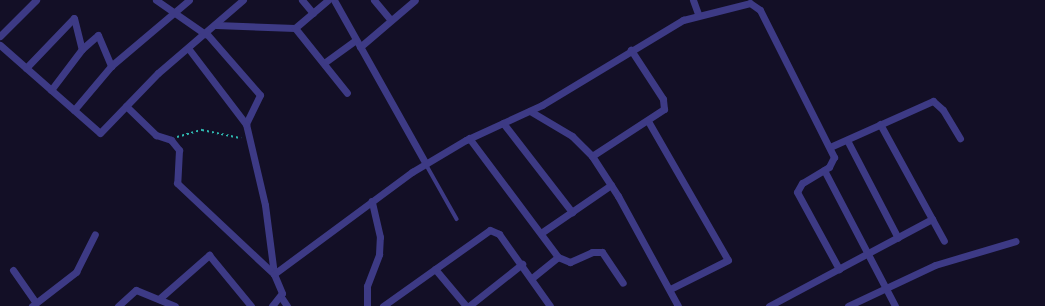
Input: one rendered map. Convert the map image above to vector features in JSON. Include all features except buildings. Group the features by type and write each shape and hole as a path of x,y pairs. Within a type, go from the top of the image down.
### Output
{"street":[{"path":"0,36 36,0"},
{"path":"156,0 176,11 206,34 260,96 246,124"},
{"path":"74,110 111,66 189,0"},
{"path":"1,49 26,68 100,133 126,106 188,48 206,34 243,0"},
{"path":"302,0 312,13"},
{"path":"216,25 295,28 328,0"},
{"path":"334,0 426,164"},
{"path":"374,0 391,20"},
{"path":"324,63 358,43 391,20 415,0"},
{"path":"693,0 698,14"},
{"path":"274,274 372,201 426,164 469,138 530,111 631,50 698,14 750,3 760,10 830,147 833,162 824,170 802,183 797,192 839,269"},
{"path":"26,68 74,18 82,49"},
{"path":"295,28 347,93"},
{"path":"51,90 82,49 98,35 111,66"},
{"path":"188,48 246,124 265,205 274,274 281,297 287,306"},
{"path":"592,156 648,121 665,104 631,50"},
{"path":"830,147 933,101 943,110 960,138"},
{"path":"126,106 156,135 171,140 179,150 177,184 274,274"},
{"path":"530,111 558,126 592,156 611,185 670,289 678,306"},
{"path":"648,121 728,260 670,289"},
{"path":"503,123 572,212"},
{"path":"880,124 944,241"},
{"path":"469,138 558,256 570,262 592,252 602,252 623,283"},
{"path":"847,140 898,238"},
{"path":"824,170 869,253 895,306"},
{"path":"541,233 611,185"},
{"path":"367,306 367,286 379,254 380,237 372,201"},
{"path":"771,306 932,219"},
{"path":"383,306 490,230 499,234 532,278 550,306"},
{"path":"13,270 34,304 76,272 95,234"},
{"path":"848,306 886,286 962,255 1016,240"},
{"path":"159,299 209,255 251,306"},
{"path":"532,278 558,256"},
{"path":"435,269 468,306 522,264"},
{"path":"122,305 136,290 175,306"},
{"path":"272,306 281,297"}],"lane":[{"path":"426,164 458,219"}],"path":[{"path":"171,140 202,130 239,136 251,145"}]}
